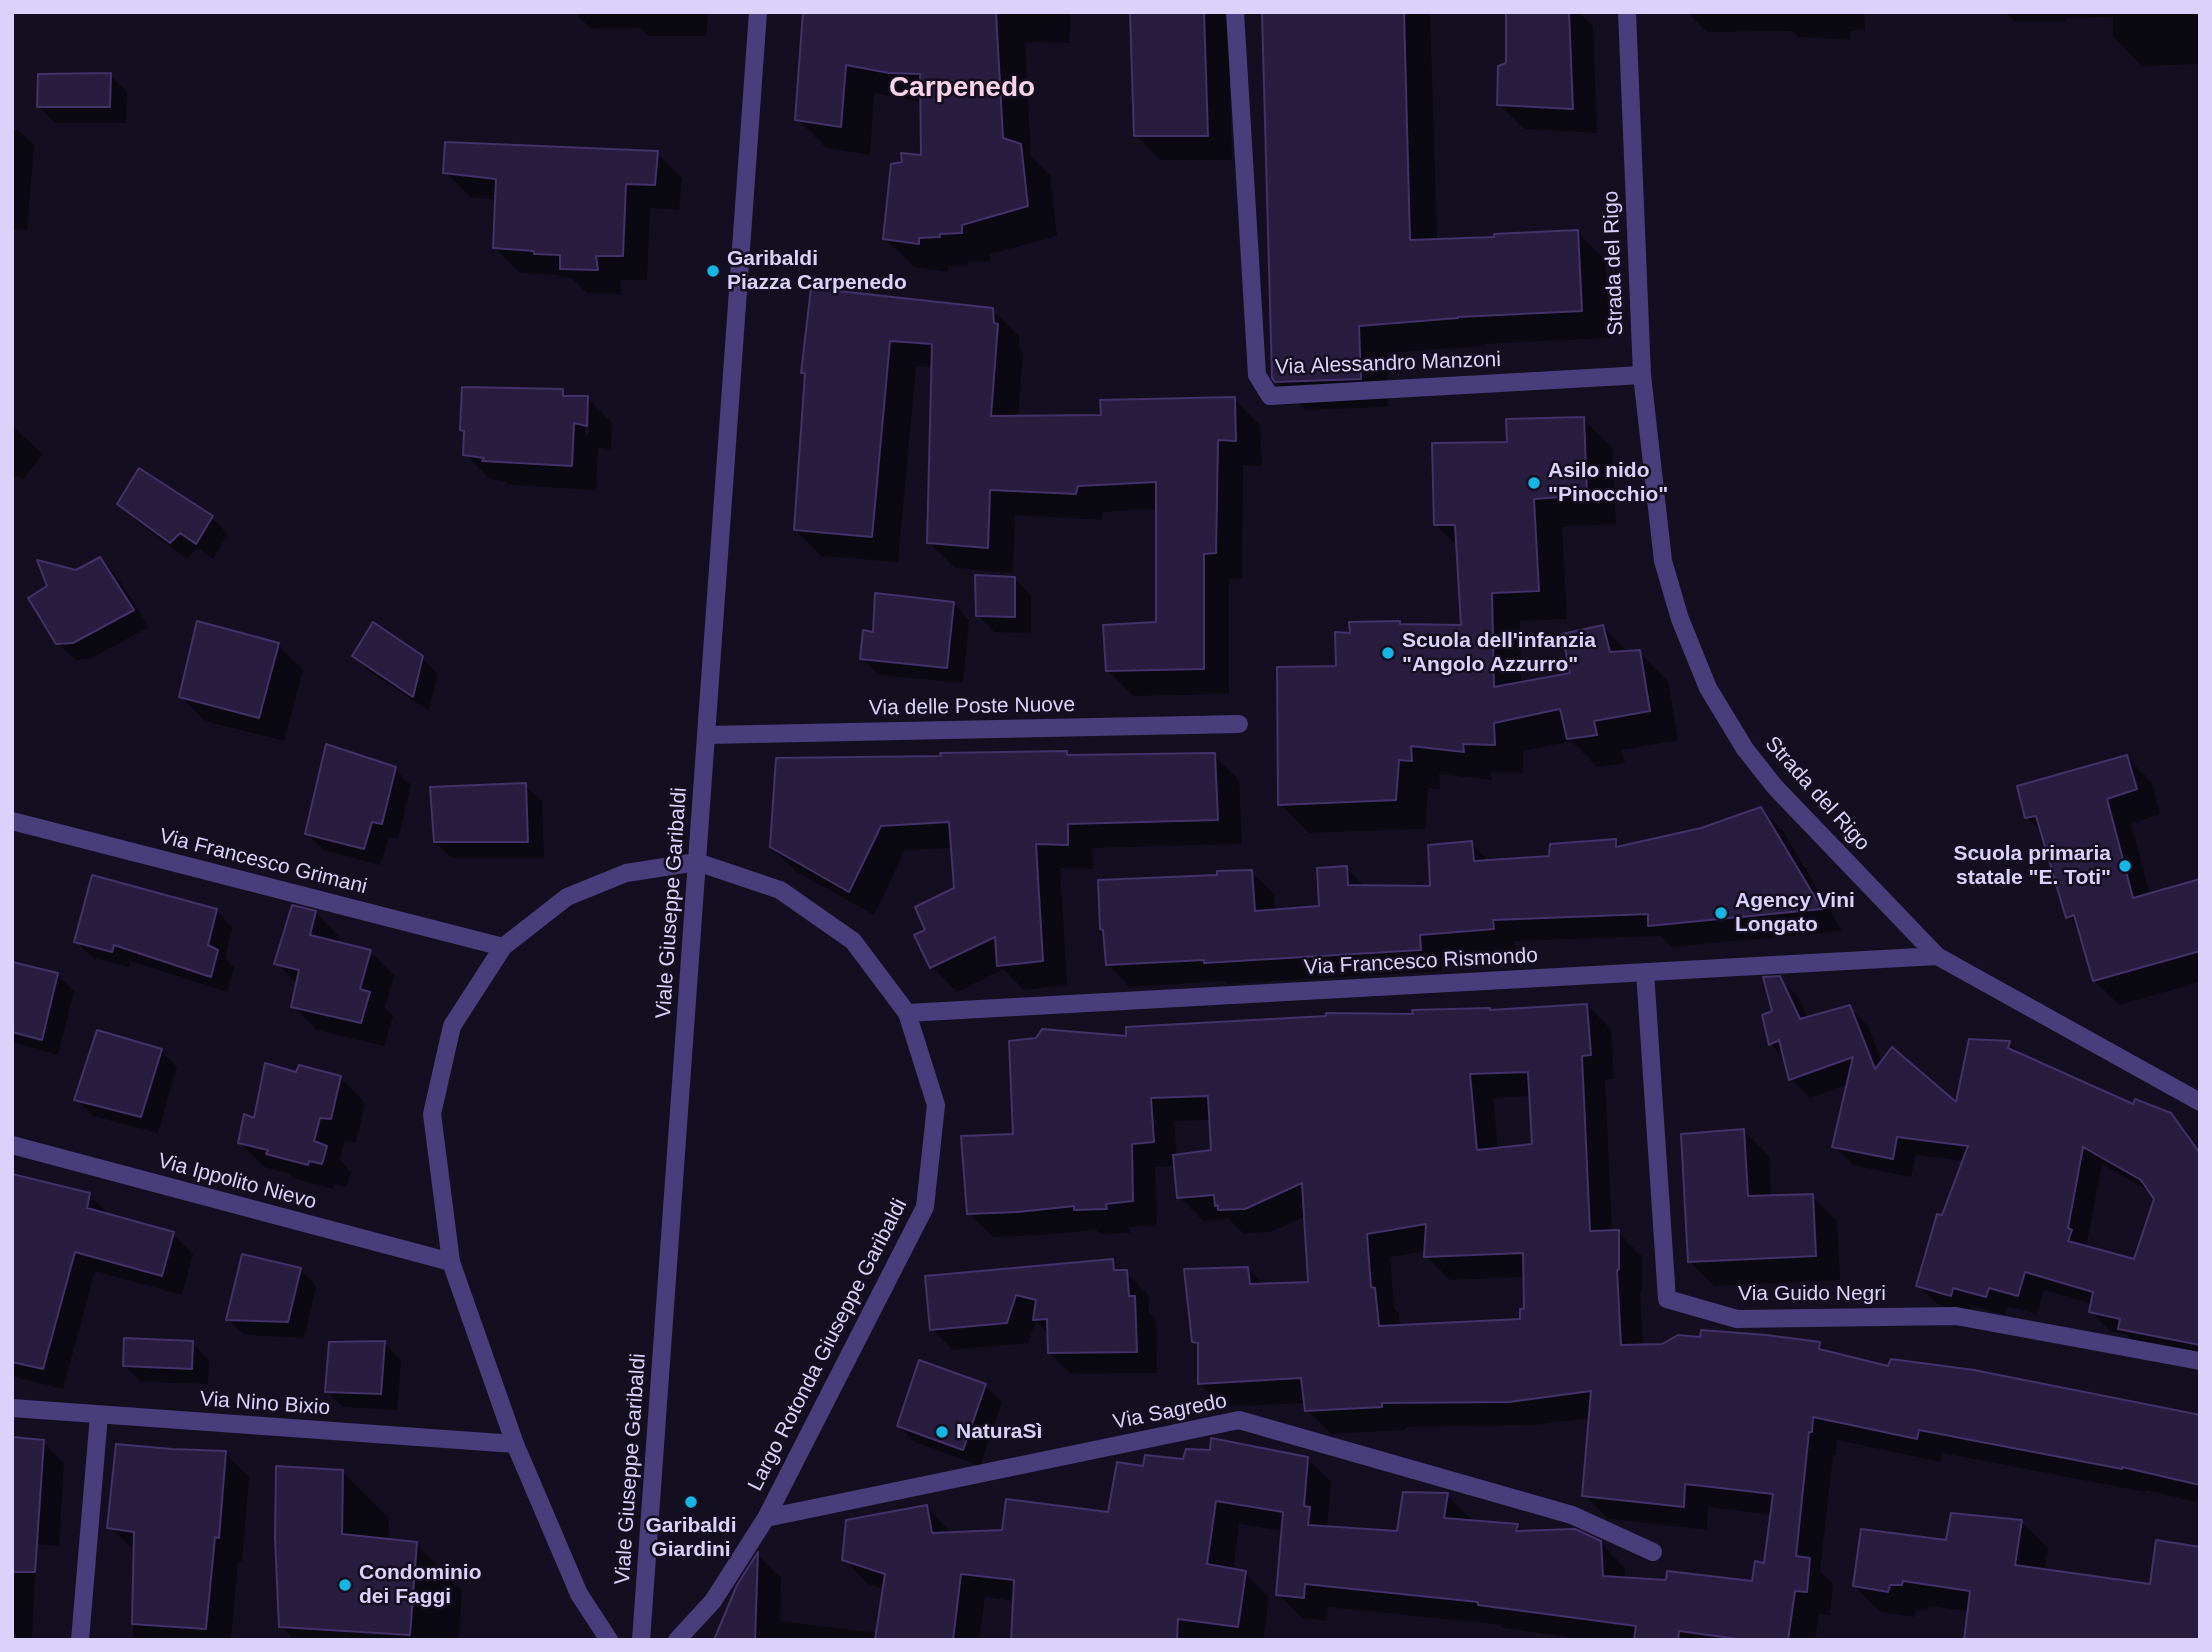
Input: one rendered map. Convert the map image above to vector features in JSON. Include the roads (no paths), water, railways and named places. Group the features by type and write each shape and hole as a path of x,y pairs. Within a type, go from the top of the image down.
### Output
{"street":[{"name":"Viale Giuseppe Garibaldi","path":"641,1640 758,12"},
{"name":"Via Alessandro Manzoni","path":"1235,12 1257,375 1270,396 1642,375"},
{"name":"Strada del Rigo","path":"1627,12 1642,375 1663,561 1680,619 1708,688 1745,749 1775,787 1937,956 2200,1102"},
{"name":"Via delle Poste Nuove","path":"707,735 1239,724"},
{"name":"Via Francesco Grimani","path":"12,821 503,947"},
{"name":"Largo Rotonda Giuseppe Garibaldi","path":"609,1640 579,1594 515,1444 451,1262 432,1114 452,1026 503,947 567,897 626,873 697,862 780,890 853,941 908,1013 936,1105 925,1207 766,1518 713,1601 677,1640"},
{"name":"Via Francesco Rismondo","path":"908,1013 1937,956"},
{"name":"Via Guido Negri","path":"1645,972 1667,1300 1737,1319 1956,1316 2200,1362"},
{"name":"Via Ippolito Nievo","path":"12,1145 451,1262"},
{"name":"Via Nino Bixio","path":"12,1408 515,1444"},
{"path":"80,1640 99,1415"},
{"name":"Via Sagredo","path":"766,1518 1239,1420 1572,1515 1653,1552"}],"place":[{"name":"Garibaldi Piazza Carpenedo","path":"713,271"},
{"name":"Asilo nido \"Pinocchio\"","path":"1534,483"},
{"name":"Scuola dell'infanzia \"Angolo Azzurro\"","path":"1388,653"},
{"name":"Scuola primaria statale \"E. Toti\"","path":"2125,866"},
{"name":"Agency Vini Longato","path":"1721,913"},
{"name":"NaturaSì","path":"942,1432"},
{"name":"Garibaldi Giardini","path":"691,1502"},
{"name":"Condominio dei Faggi","path":"345,1585"}],"district":[{"name":"Carpenedo","path":"962,88"}]}
